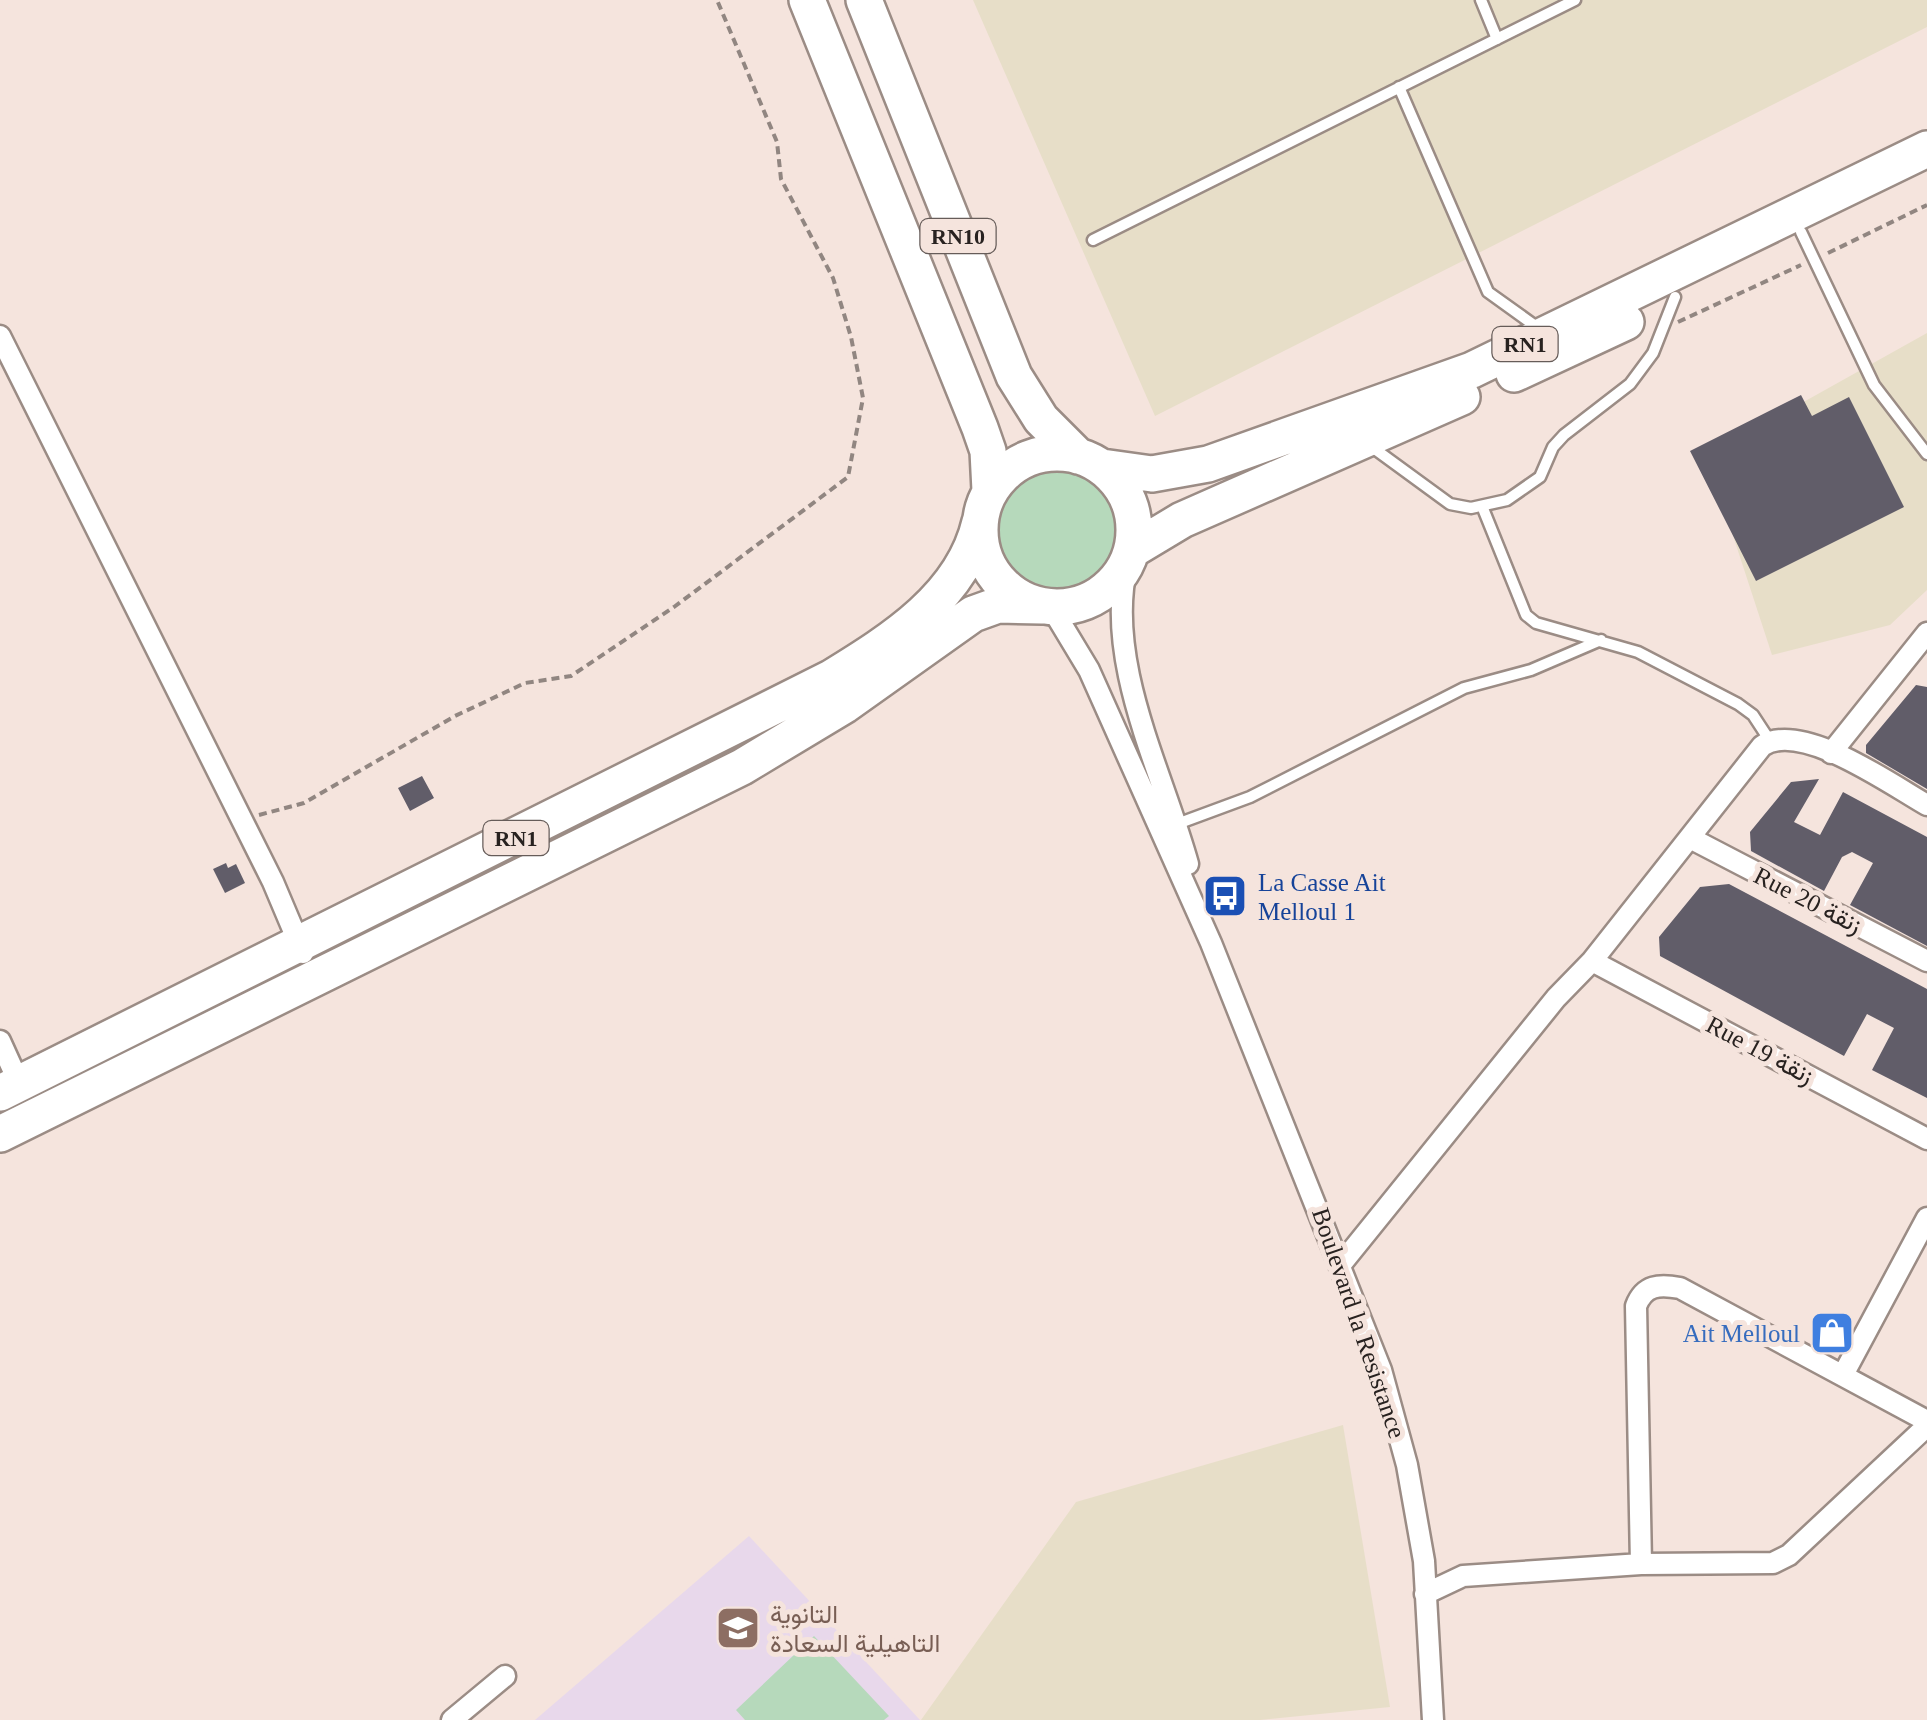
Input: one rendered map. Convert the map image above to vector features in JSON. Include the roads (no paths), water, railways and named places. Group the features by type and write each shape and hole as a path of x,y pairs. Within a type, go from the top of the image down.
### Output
{"highway":[{"name":"RN10","path":"808,0 980,428 988,452 985,506"},
{"name":"RN10","path":"864,0 1014,376 1040,419 1090,461"},
{"name":"RN1","path":"10,1088 711,740 858,662 952,584 972,552 985,506 1024,460 1045,453 1152,474 1208,464 1472,370 1927,149"},
{"name":"RN1","path":"0,1134 742,767 862,694 973,614 998,606 1082,604 1100,595 1129,557 1182,520 1557,356 1675,297 1807,245 1927,174"},
{"path":"1090,461 1128,499 1135,529 1129,557"},
{"path":"985,506 984,556 995,576 1011,592 1047,607"}],"street":[{"path":"0,336 273,882 314,977"},
{"name":"Boulevard la Resistance","path":"1129,557 1118,600 1121,640 1211,943"},
{"name":"Boulevard la Resistance","path":"1047,607 1090,670 1211,943 1342,1263 1402,1446 1424,1560 1433,1720"},
{"path":"1831,752 1919,655 1927,632"},
{"path":"1342,1263 1556,998 1592,961 1755,752 1770,741 1792,737 1831,752 1927,805"},
{"name":"Rue 20 زنقة","path":"1690,838 1927,961"},
{"name":"Rue 19 زنقة","path":"1592,961 1927,1139"},
{"path":"0,1041 10,1088"},
{"path":"1844,1373 1927,1218"},
{"path":"1425,1594 1463,1576 1641,1564 1752,1566 1789,1555 1927,1424 1844,1373 1680,1288 1654,1286 1641,1294 1636,1306 1641,1564"},
{"path":"1424,1560 1463,1576"},
{"path":"452,1720 505,1676"}],"lane":[{"path":"1481,0 1497,38"},
{"path":"1093,240 1575,0"},
{"path":"1398,88 1488,292 1546,334"},
{"path":"1807,245 1874,385 1927,454"},
{"path":"1363,440 1450,504 1482,506 1507,500 1540,477 1553,447 1564,435 1630,384 1653,353 1675,297"},
{"path":"1482,506 1526,615 1536,622 1638,652 1738,704 1752,714 1770,741"},
{"path":"1177,824 1250,797 1464,688 1532,670 1600,640"}],"place":[{"name":"La Casse Ait Melloul 1","path":"1225,896"},
{"name":"Ait Melloul","path":"1832,1333"},
{"name":"التانوية التاهيلية السعادة","path":"738,1628"}]}
